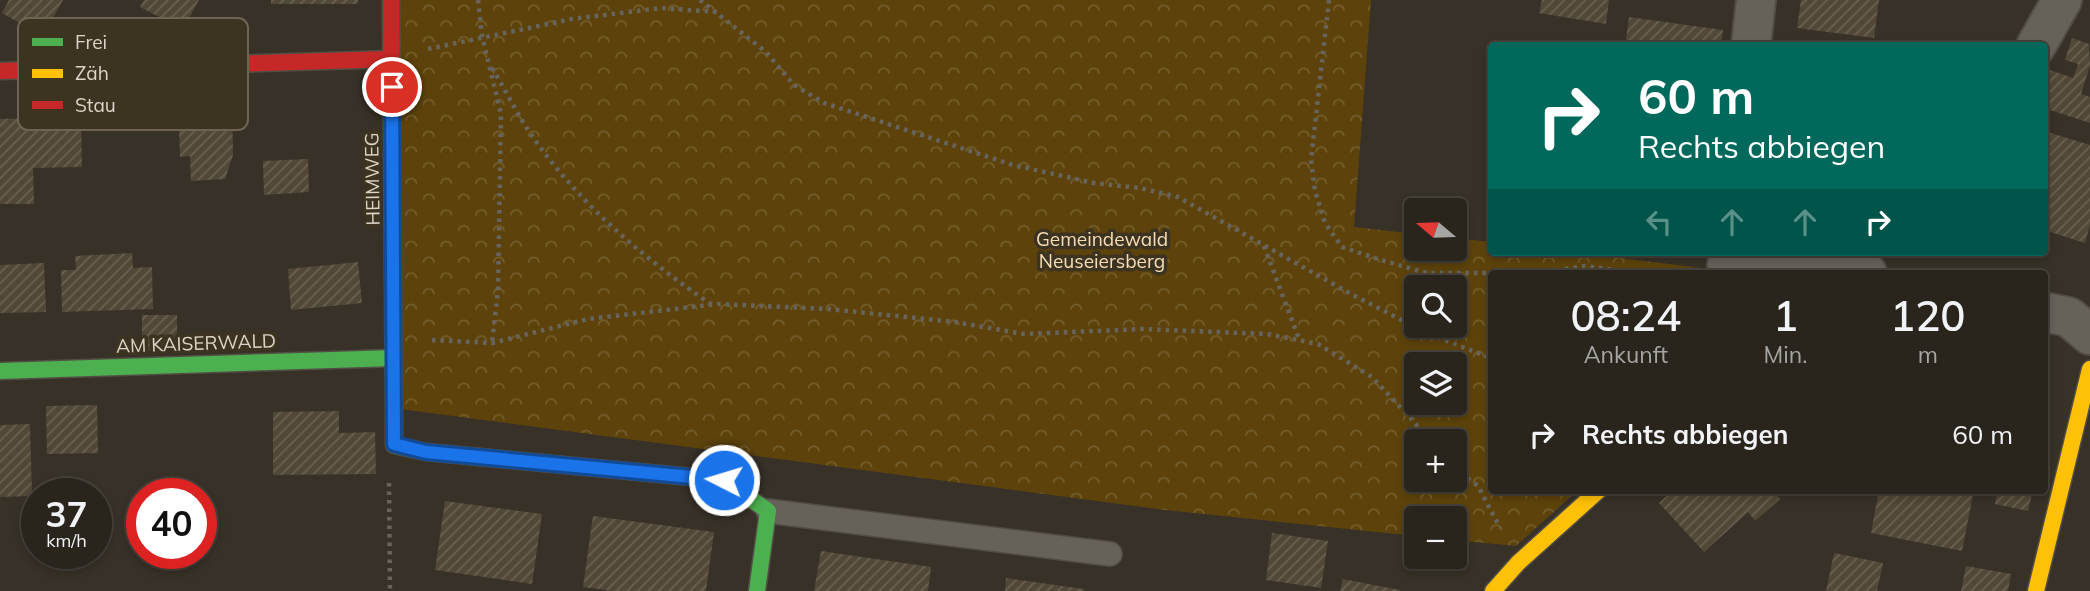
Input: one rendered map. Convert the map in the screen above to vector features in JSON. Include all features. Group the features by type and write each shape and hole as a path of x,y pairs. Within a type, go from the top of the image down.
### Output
{"street":[{"name":"HEIMWEG","path":"391,0 394,444"},
{"path":"1751,42 1756,0"},
{"path":"2038,42 2062,0"},
{"path":"248,63 391,59"},
{"path":"0,71 18,70"},
{"path":"1727,263 1862,267"},
{"path":"2048,313 2068,317 2090,335"},
{"name":"AM KAISERWALD","path":"0,371 394,358"},
{"path":"2036,591 2090,369"},
{"path":"394,444 426,452 724,480 768,511 757,591"},
{"path":"1493,591 1518,564 1595,494"}],"lane":[{"path":"768,511 1110,554"}],"path":[{"path":"478,0 482,36 501,114 498,290 492,344"},
{"path":"700,0 766,52 794,85 824,103 1013,166 1178,197 1263,246 1431,335 1488,357"},
{"path":"1329,0 1311,160 1315,191 1325,223 1342,247 1381,260 1427,273 1488,273"},
{"path":"391,59 482,36 572,19 661,8 718,12"},
{"path":"489,63 531,133 570,183 619,235 670,276 713,305"},
{"path":"1263,246 1299,340"},
{"path":"1559,270 1585,266 1615,270"},
{"path":"394,337 492,344 588,319 713,305 828,309 955,322 1024,334 1143,329 1267,334 1318,344 1372,377 1420,429"},
{"path":"390,591 389,457 394,444"},
{"path":"1467,478 1478,486 1518,564"}],"green space":[{"name":"Gemeindewald Neuseiersberg","path":"398,0 1371,0 1354,227 1404,233 1404,261 1467,261 1467,239 1488,242 1488,256 1605,256 1709,269 1488,270 1488,494 1574,494 1516,546 1467,541 1467,506 1404,506 1404,535 1165,510 400,409"}],"building":[{"path":"9,0 63,0 53,18 18,18 18,22 2,13"},
{"path":"144,0 199,0 189,18 162,18 140,7"},
{"path":"271,0 358,0 358,4 271,4"},
{"path":"1542,0 1609,0 1606,24 1539,13"},
{"path":"1801,0 1879,0 1874,38 1797,28"},
{"path":"1629,17 1723,30 1722,42 1626,42"},
{"path":"2072,38 2089,44 2090,66 2081,94 2090,97 2090,123 2048,109 2050,70 2073,78 2078,64 2065,60"},
{"path":"0,119 18,119 18,130 81,130 82,167 33,168 34,204 0,204"},
{"path":"179,130 233,130 233,155 225,179 191,181 190,156 180,157"},
{"path":"2048,132 2090,145 2090,225 2085,243 2048,231"},
{"path":"308,159 309,192 264,195 263,161"},
{"path":"132,253 133,268 152,267 153,309 62,312 61,270 76,270 75,256"},
{"path":"358,262 362,303 291,310 288,269"},
{"path":"44,263 46,312 0,313 0,265"},
{"path":"142,315 177,315 177,351 142,351"},
{"path":"97,405 98,453 47,454 46,406"},
{"path":"339,411 339,433 375,432 376,474 273,475 273,412"},
{"path":"30,424 32,478 21,478 21,496 0,497 0,425"},
{"path":"1669,494 1776,494 1780,499 1755,521 1748,512 1704,552 1659,503"},
{"path":"1878,494 1973,494 1962,551 1871,533"},
{"path":"1997,494 2032,494 2028,511 1995,504"},
{"path":"445,501 542,514 532,584 435,570"},
{"path":"593,516 714,532 706,591 612,591 583,587"},
{"path":"1272,533 1328,541 1321,588 1266,580"},
{"path":"821,551 931,567 928,591 814,591"},
{"path":"1834,553 1883,563 1877,591 1826,591"},
{"path":"1966,566 2011,574 2008,591 1961,591"},
{"path":"1006,578 1084,589 1084,591 1005,591"},
{"path":"1343,579 1400,590 1400,591 1340,591"}],"traffic: fast":[{"path":"0,371 394,358"},
{"path":"394,418 394,445 426,452 724,480 768,511 757,591"}],"traffic: slow":[{"path":"2036,591 2090,369"},
{"path":"1493,591 1518,563 1595,494"}],"traffic: jam":[{"path":"391,0 394,418"},
{"path":"248,63 391,59"},
{"path":"0,71 18,70"}],"route":[{"path":"392,87 394,444 426,452 724,480"}]}
